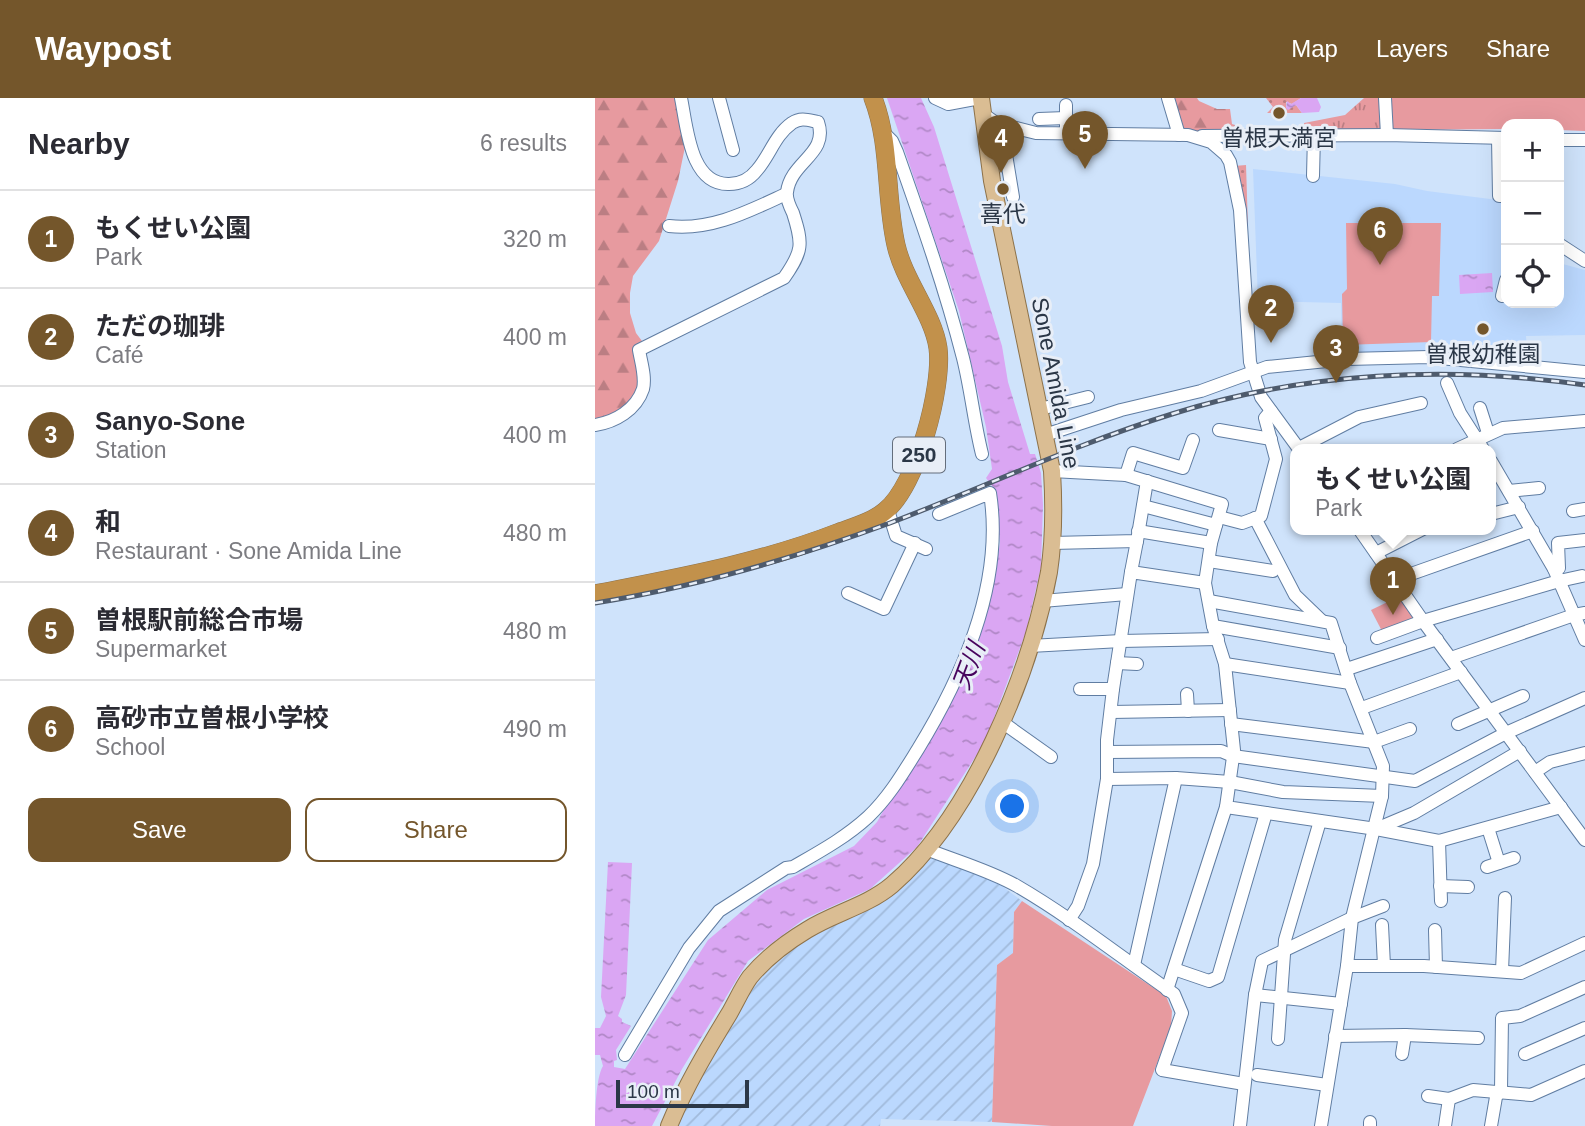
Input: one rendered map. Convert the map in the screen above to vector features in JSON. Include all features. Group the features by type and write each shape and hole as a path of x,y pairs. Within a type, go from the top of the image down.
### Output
{"highway":[{"name":"250","path":"873,98 881,132 896,245 907,278 931,326 939,363 937,388 918,459 904,489 888,510"},
{"path":"595,594 756,559 819,540 888,510"}],"main road":[{"name":"Sone Amida Line","path":"669,1126 703,1057 749,979 784,946 809,928 874,898 892,885 926,849 974,779 1002,722 1030,646 1049,570 1052,543 1052,471 992,181 981,103"}],"street":[{"path":"595,425 607,423 623,415 635,404 643,389 639,350 784,278 799,257 798,228 786,194 793,173 820,144 818,122 802,118 793,122 779,136 757,171 745,180 720,184 709,180 698,166 681,98"},
{"path":"719,98 733,150"},
{"path":"935,98 948,104 981,103 1001,124 1036,133 1501,138"},
{"path":"1168,98 1184,135"},
{"path":"1385,98 1387,135"},
{"path":"1066,105 1066,133"},
{"path":"1039,119 1066,118"},
{"path":"1001,124 1013,197"},
{"path":"881,132 892,141 925,233 963,359 982,454"},
{"path":"1184,135 1210,142 1226,155 1237,187 1240,210 1247,342 1253,371 1261,397 1296,444"},
{"path":"1313,176 1314,135"},
{"path":"1226,155 1230,142 1239,136"},
{"path":"1564,139 1585,140"},
{"path":"1501,147 1497,185 1501,196"},
{"path":"669,226 683,228 720,221 741,215 786,194"},
{"path":"1561,245 1585,261"},
{"path":"1045,435 1121,410 1201,391 1267,367 1346,359 1429,357 1585,372"},
{"path":"1447,383 1460,413 1483,440"},
{"path":"1040,409 1088,397"},
{"path":"1307,444 1359,417 1420,403"},
{"path":"1480,408 1483,440"},
{"path":"1143,506 1218,521 1242,523 1261,516 1276,459 1265,418 1271,411"},
{"path":"1483,440 1503,428 1585,421"},
{"path":"1219,430 1271,439"},
{"path":"1126,475 1133,453 1184,468 1193,440"},
{"path":"1496,469 1579,614 1585,639"},
{"path":"1052,471 1126,475 1222,504 1211,543 1205,583 1213,625 1225,664 1233,756 1226,807 1167,990"},
{"path":"1069,920 1078,906 1093,864 1107,779 1112,689 1147,481"},
{"path":"1509,491 1539,488"},
{"path":"625,1055 689,948 719,911 786,868 793,867 845,836 893,789 935,722 952,687 982,610 990,575 993,541 994,517 990,493 939,514"},
{"path":"1496,513 1519,507"},
{"path":"848,593 884,609 920,546 896,536 888,510"},
{"path":"1255,518 1295,595 1322,621"},
{"path":"1394,580 1533,531"},
{"path":"1363,535 1423,621 1585,840"},
{"path":"1376,553 1411,535"},
{"path":"1052,543 1137,536 1211,543"},
{"path":"1556,575 1559,568 1558,544 1585,540"},
{"path":"1209,561 1273,571"},
{"path":"1131,572 1205,583"},
{"path":"1377,638 1556,575 1581,576"},
{"path":"1042,601 1126,594"},
{"path":"1209,601 1331,623 1350,683 1383,766 1383,796 1352,918 1347,966 1321,1126"},
{"path":"1451,658 1579,614"},
{"path":"1213,625 1340,648"},
{"path":"1030,646 1218,639"},
{"path":"1347,669 1437,639"},
{"path":"1117,663 1137,664"},
{"path":"1225,664 1350,683"},
{"path":"1362,708 1461,672"},
{"path":"1080,689 1112,689"},
{"path":"1187,694 1188,710"},
{"path":"1458,724 1523,696"},
{"path":"1155,697 1155,710"},
{"path":"1107,752 1221,751 1233,756 1415,781 1506,733 1585,698"},
{"path":"1111,712 1230,710"},
{"path":"1002,722 1051,757"},
{"path":"1231,724 1374,742 1410,729"},
{"path":"1375,829 1414,813 1520,751"},
{"path":"1535,772 1550,762 1569,762 1585,753"},
{"path":"1107,779 1176,778 1230,782 1283,792 1383,796"},
{"path":"1134,965 1176,778"},
{"path":"1226,807 1439,841 1561,807"},
{"path":"1174,969 1209,981 1218,977 1266,813"},
{"path":"1278,1038 1285,940 1320,821"},
{"path":"1488,828 1493,865 1514,858"},
{"path":"1439,841 1441,901"},
{"path":"926,849 1007,881 1069,920 1174,994 1182,1013 1162,1070 1244,1084"},
{"path":"1440,886 1468,887"},
{"path":"1502,971 1505,898"},
{"path":"1240,1126 1255,995 1262,961 1383,906"},
{"path":"1382,925 1384,966"},
{"path":"1435,930 1436,967"},
{"path":"1347,966 1436,967 1521,973 1585,943"},
{"path":"1491,1126 1501,1090 1502,1018 1520,1016 1585,987"},
{"path":"1255,995 1341,1004"},
{"path":"1525,1054 1585,1028"},
{"path":"1335,1036 1405,1035 1450,1042 1478,1038"},
{"path":"1402,1054 1405,1035"},
{"path":"1428,1096 1449,1099 1472,1090 1531,1095 1585,1071"},
{"path":"1257,1075 1327,1085"},
{"path":"1445,1126 1449,1099"}],"shaded area":[{"path":"1253,169 1395,184 1501,200 1501,308 1564,308 1564,264 1585,270 1585,335 1526,336 1528,363 1342,355 1341,303 1258,301"},
{"path":"923,857 953,864 1002,886 1022,901 1014,912 1013,954 997,965 992,1122 881,1119 880,1126 673,1126 762,971 806,936"}],"green space":[{"path":"595,98 676,98 685,147 678,181 659,241 633,276 630,313 636,333 645,345 636,397 600,423 595,420"},
{"path":"1172,98 1197,98 1217,109 1230,109 1235,131 1190,132 1182,129"},
{"path":"1266,98 1301,98 1292,104 1286,102 1286,108 1296,105 1302,113 1267,113 1273,107"},
{"path":"1364,98 1381,98 1383,130 1305,130 1304,123 1345,115"},
{"path":"1387,98 1585,98 1585,131 1564,130 1564,119 1501,119 1501,129 1390,130"},
{"path":"1246,165 1248,228 1244,229 1234,166"},
{"path":"1346,223 1441,223 1439,296 1432,296 1431,342 1343,345 1342,294 1347,289"},
{"path":"1400,596 1416,620 1383,633 1371,610"},
{"path":"1022,901 1166,996 1172,1011 1171,1027 1133,1126 1052,1126 992,1122 997,965 1013,953 1014,912"}],"water":[{"name":"天川","path":"887,98 921,98 934,127 1002,346 1008,382 1030,454 1035,454 1041,473 1041,567 1026,632 985,742 917,847 870,889 804,919 748,961 682,1069 652,1126 595,1126 597,1086 603,1066 600,1055 595,1055 595,1028 600,1028 606,1016 601,997 608,862 632,863 626,995 618,1016 622,1022 631,1026 616,1050 617,1060 614,1061 614,1067 625,1069 708,940 767,890 854,846 877,822 966,664 984,623 1000,543 995,490 986,478 992,469 986,427 959,311"},
{"path":"1301,98 1317,98 1321,107 1319,112 1302,113 1296,105 1288,110 1286,108 1287,101 1291,104"},
{"path":"1492,273 1493,292 1460,294 1459,275"}],"railway":[{"path":"595,603 708,580 818,548 890,523 1065,452 1172,414 1222,400 1273,389 1377,376 1481,375 1585,385"}],"place":[{"name":"曽根天満宮","path":"1279,113"},
{"name":"曽根駅前総合市場","path":"1085,169"},
{"name":"和","path":"1001,173"},
{"name":"喜代","path":"1003,189"},
{"name":"高砂市立曽根小学校","path":"1380,265"},
{"name":"曽根幼稚園","path":"1483,329"},
{"name":"ただの珈琲","path":"1271,343"},
{"name":"Sanyo-Sone","path":"1336,383"},
{"name":"もくせい公園","path":"1393,615"}]}
